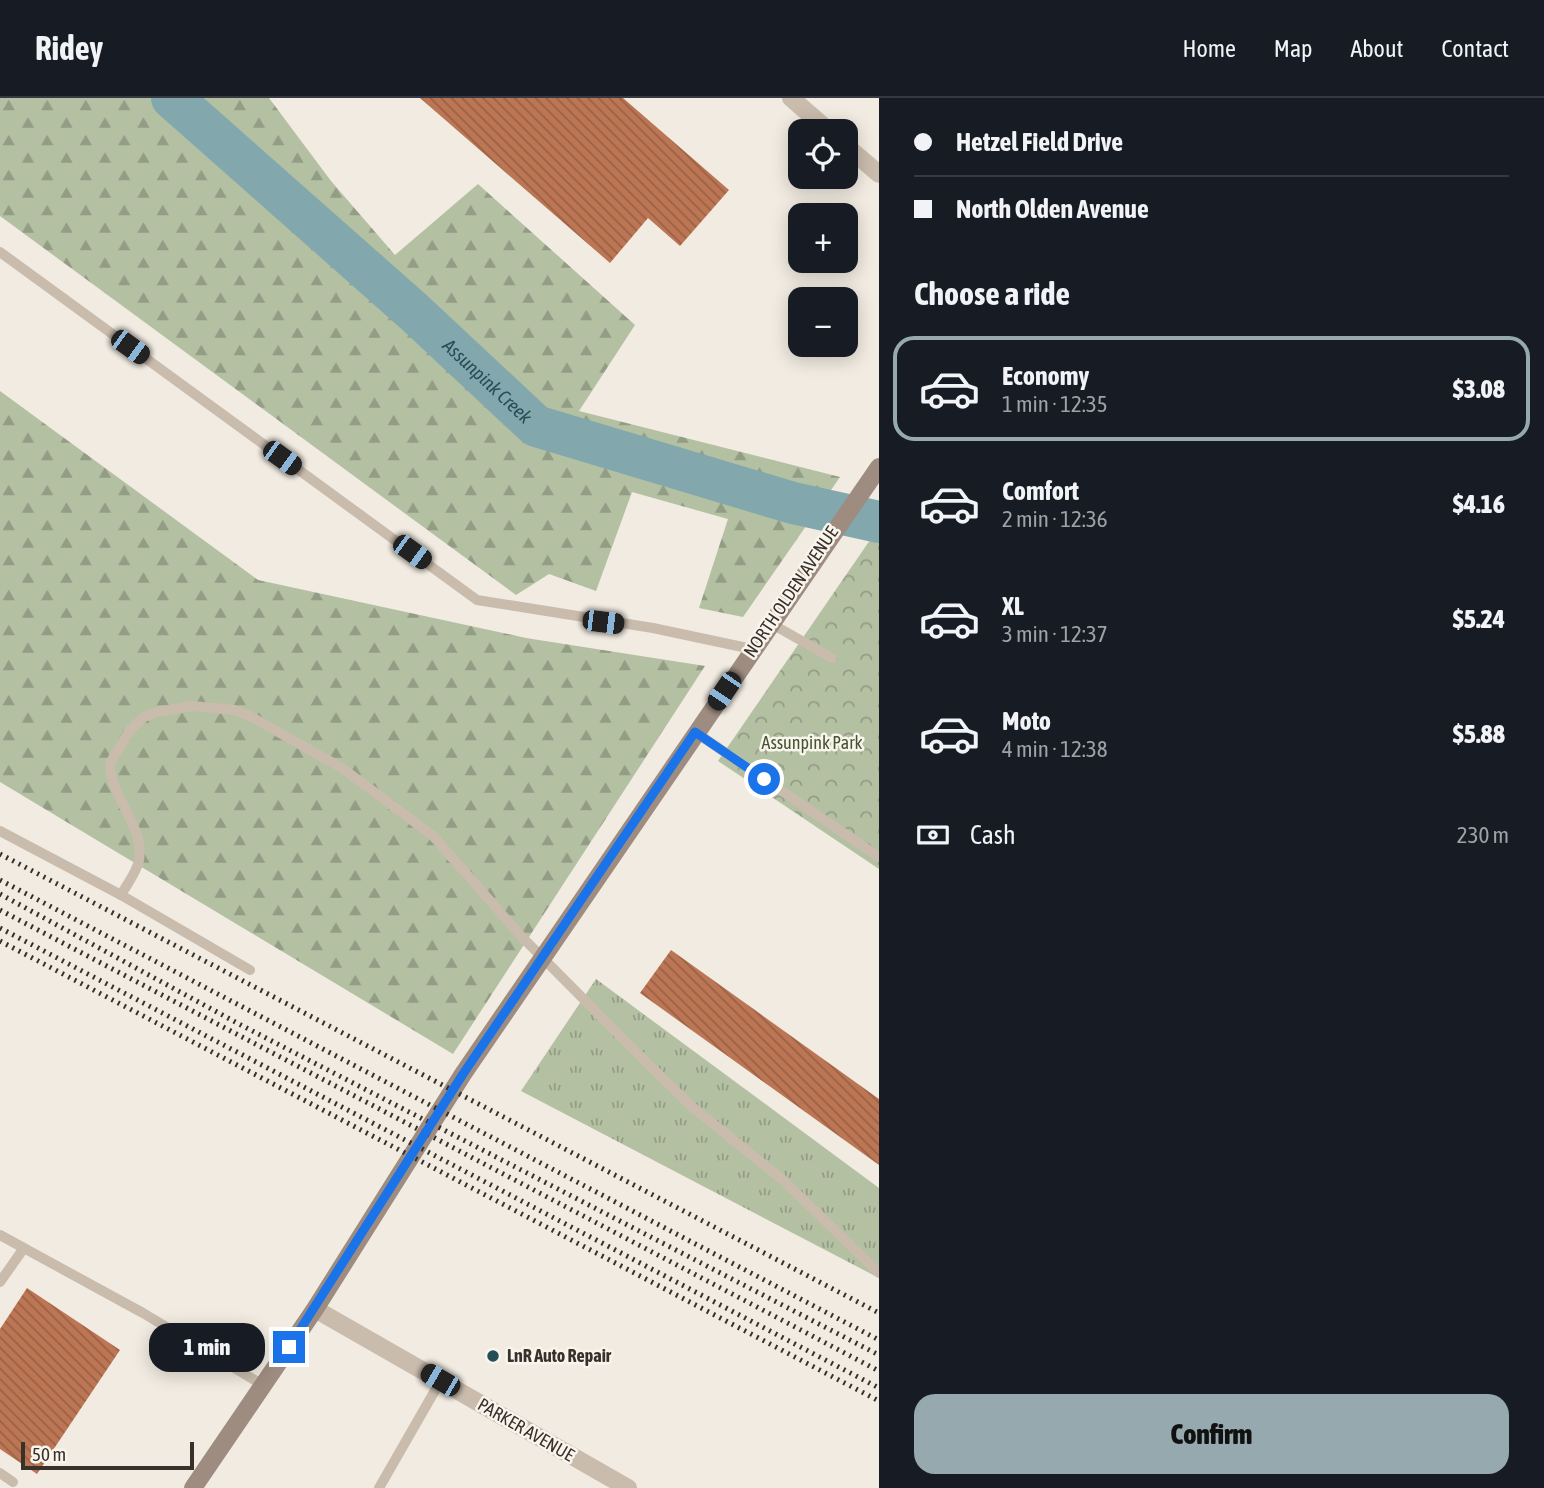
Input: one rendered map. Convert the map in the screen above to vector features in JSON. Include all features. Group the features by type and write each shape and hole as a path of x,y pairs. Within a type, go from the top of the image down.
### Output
{"main road":[{"name":"NORTH OLDEN AVENUE","path":"192,1488 315,1309 463,1074 863,486 879,467"}],"street":[{"path":"791,98 815,119"},
{"path":"858,156 879,174"},
{"name":"PARKER AVENUE","path":"315,1309 628,1488"}],"lane":[{"path":"0,252 477,600 653,628 752,649"},
{"path":"770,623 832,658"},
{"path":"121,895 135,870 139,845 113,785 110,763 130,730 144,717 170,709 234,710 248,715 342,768 433,836 522,936 657,1073 691,1106 783,1180 879,1273"},
{"path":"695,732 879,857"},
{"path":"0,831 121,895 250,970"},
{"path":"0,1235 143,1313 262,1385"},
{"path":"0,1282 24,1248"},
{"path":"379,1488 440,1380"},
{"path":"0,1473 13,1482"}],"green space":[{"path":"0,98 269,98 331,181 395,255 478,184 635,325 579,411 840,477 743,617 699,608 728,519 632,492 596,591 549,574 516,595 0,216"},
{"path":"0,391 258,580 526,638 705,666 453,1054 0,782"},
{"name":"Assunpink Park","path":"879,527 879,869 718,761"},
{"path":"596,979 879,1188 879,1278 521,1091"}],"building":[{"path":"420,98 623,98 729,190 680,246 648,218 610,263"},
{"path":"671,950 879,1099 879,1165 640,993"},
{"path":"27,1288 120,1350 37,1474 0,1449 0,1329"}],"waterway":[{"name":"Assunpink Creek","path":"172,98 414,312 536,426 793,503 879,522"}],"railway":[{"path":"0,854 879,1313"},
{"path":"0,880 879,1340"},
{"path":"0,894 239,1024 879,1355"},
{"path":"0,910 879,1371"},
{"path":"0,928 879,1388"},
{"path":"0,941 879,1401"}],"place":[{"name":"LnR Auto Repair","path":"493,1356"}],"route":[{"path":"289,1347 463,1074 695,732 764,779"}]}
